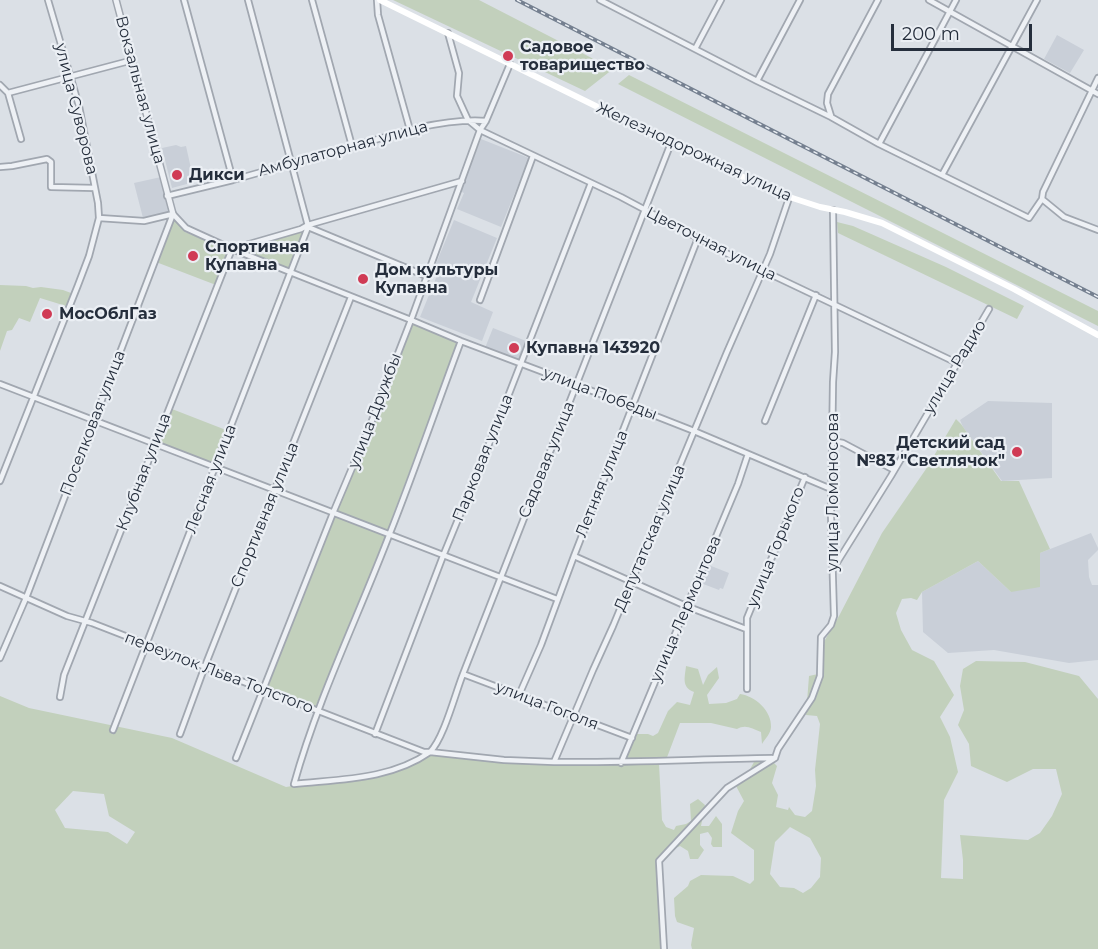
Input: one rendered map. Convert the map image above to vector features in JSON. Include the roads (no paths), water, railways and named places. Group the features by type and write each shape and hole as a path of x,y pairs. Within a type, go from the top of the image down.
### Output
{"main road":[{"name":"Железнодорожная улица","path":"378,0 789,198 882,223 1014,289 1098,335"}],"street":[{"name":"улица Суворова","path":"48,0 79,106 99,218"},
{"name":"Вокзальная улица","path":"116,0 173,214"},
{"path":"184,0 233,180"},
{"path":"248,0 308,226"},
{"path":"312,0 352,146"},
{"path":"378,0 378,15 410,130"},
{"path":"600,0 831,117 879,144 1029,218 1042,200 1043,192 1098,78"},
{"path":"695,49 721,0"},
{"path":"757,81 800,0"},
{"path":"831,117 827,104 828,94 878,0"},
{"path":"929,0 1098,94"},
{"path":"879,144 956,0"},
{"path":"942,175 1037,0"},
{"path":"448,33 459,73 457,96 468,120"},
{"path":"8,93 133,60"},
{"name":"улица Дружбы","path":"236,758 411,320 480,130 510,64"},
{"path":"0,85 8,93 21,139"},
{"name":"Цветочная улица","path":"468,120 480,130 591,183 762,270 957,363"},
{"name":"Амбулаторная улица","path":"167,196 233,180 410,130 440,123 486,121"},
{"name":"Садовая улица","path":"430,752 436,745 671,143"},
{"path":"480,300 533,156"},
{"path":"0,167 47,159 51,162 51,188 95,188"},
{"path":"232,249 462,181"},
{"name":"Парковая улица","path":"375,734 591,183"},
{"name":"Депутатская улица","path":"554,762 779,230 789,198"},
{"path":"1042,200 1064,217 1098,230"},
{"name":"улица Ломоносова","path":"775,758 778,748 812,698 820,676 821,637 831,625 834,616 831,489 835,352 833,210"},
{"path":"0,482 85,266 99,218 144,221 173,214"},
{"name":"улица Победы","path":"173,214 186,228 232,249 461,341 633,406 831,489"},
{"name":"Поселковая улица","path":"0,658 26,598 173,214"},
{"path":"308,226 426,276"},
{"name":"Лесная улица","path":"113,730 308,226"},
{"name":"Летняя улица","path":"519,695 541,645 698,238"},
{"name":"Клубная улица","path":"60,697 64,675 232,249"},
{"path":"765,422 816,295"},
{"name":"Спортивная улица","path":"180,734 351,297"},
{"name":"улица Радио","path":"833,569 989,309"},
{"path":"461,341 390,535 317,711 294,784 380,774 418,761 430,752 504,760 554,762 621,763 775,758"},
{"path":"0,384 557,600"},
{"path":"832,441 843,443 894,470"},
{"name":"улица Лермонтова","path":"621,763 738,484 748,454"},
{"name":"улица Горького","path":"747,689 746,628 750,609 805,477"},
{"path":"574,556 686,606 746,628"},
{"name":"переулок Льва Толстого","path":"0,586 67,616 205,666 375,734 424,752 430,752"},
{"name":"улица Гоголя","path":"463,674 632,738"},
{"path":"664,949 659,861 727,788 775,758"}],"railway":[{"path":"517,0 1098,297"}],"place":[{"name":"Садовое товарищество","path":"508,56"},
{"name":"Дикси","path":"177,175"},
{"name":"Спортивная Купавна","path":"193,256"},
{"name":"Дом культуры Купавна","path":"363,279"},
{"name":"МосОблГаз","path":"47,314"},
{"name":"Купавна 143920","path":"514,348"},
{"name":"Детский сад №83 \"Светлячок\"","path":"1017,452"}]}
